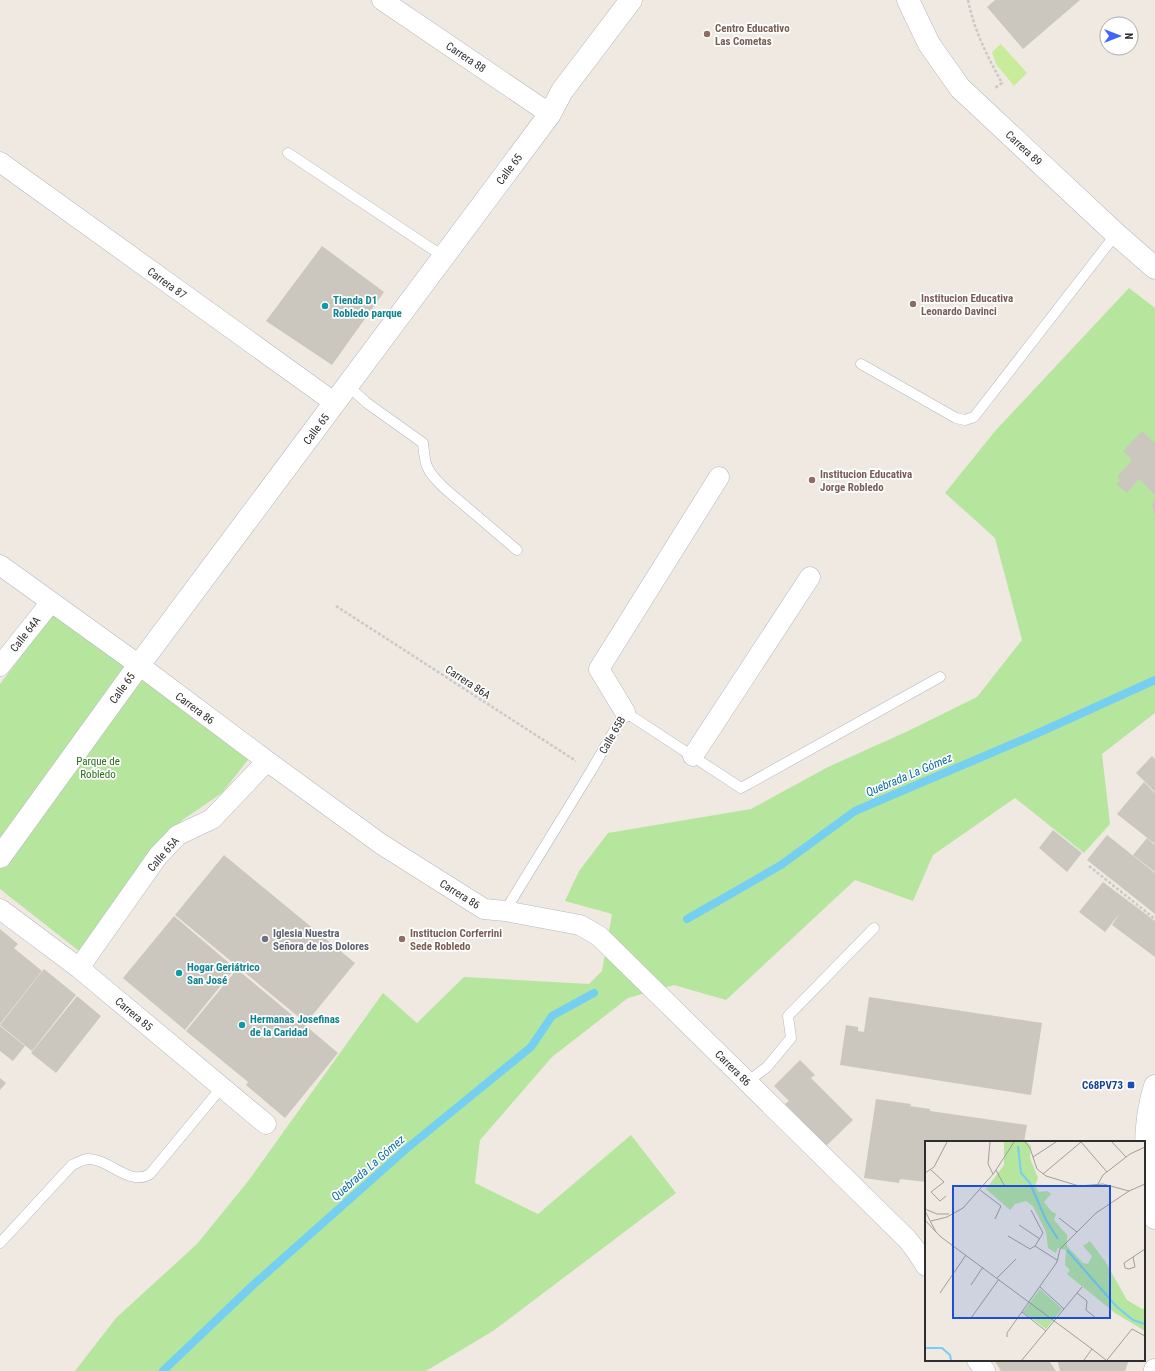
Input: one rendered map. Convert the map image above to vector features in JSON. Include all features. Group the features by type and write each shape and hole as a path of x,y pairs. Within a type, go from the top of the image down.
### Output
{"main road":[{"name":"Calle 65","path":"0,857 139,666 550,114 562,92 631,0"},
{"name":"Carrera 89","path":"910,4 929,44 960,88 1116,234 1155,268"},
{"path":"1155,1086 1150,1101 1147,1133 1147,1161 1151,1203 1155,1218"}],"street":[{"name":"Carrera 88","path":"382,0 550,114"},
{"name":"Carrera 87","path":"0,162 336,403"},
{"name":"Calle 65B","path":"626,712 599,669 719,477"},
{"name":"Carrera 86","path":"0,565 381,844 471,901 484,909 580,924 600,936 916,1249 925,1264"},
{"path":"693,756 810,577"},
{"name":"Calle 64A","path":"0,666 51,602"},
{"name":"Calle 65A","path":"79,968 158,856 178,835 212,819 267,761"},
{"name":"Carrera 85","path":"0,909 79,968 266,1124"},
{"path":"978,1361 985,1371"}],"lane":[{"path":"288,153 444,257"},
{"path":"860,364 956,418 965,420 974,418 1116,234"},
{"path":"348,386 367,403 423,443 424,462 432,476 517,550"},
{"path":"626,712 741,788 940,677"},
{"name":"Calle 65B","path":"504,911 626,712"},
{"path":"747,1082 767,1067 791,1038 788,1016 874,928"},
{"path":"0,1243 72,1165 86,1159 96,1161 131,1176 144,1178 150,1174 221,1088"}],"path":[{"path":"968,0 976,30 989,59 1002,82 993,89"},
{"name":"Carrera 86A","path":"336,606 591,771"},
{"path":"1089,866 1155,919"}],"green space":[{"path":"1001,44 1027,73 1014,86 996,64 992,52"},
{"path":"1129,288 1155,308 1155,713 1102,754 1110,824 1084,853 1015,798 933,855 913,901 855,880 726,1000 674,985 628,998 552,1057 480,1140 475,1183 538,1214 631,1135 676,1193 493,1331 426,1371 75,1371 116,1318 197,1244 249,1180 383,993 417,1023 464,977 589,984 602,971 612,914 565,901 579,871 608,833 751,809 828,767 906,732 977,697 1022,640 995,538 945,493 996,430"},
{"name":"Parque de Robledo","path":"55,612 251,756 222,793 181,821 107,918 79,951 0,889 0,684"}],"building":[{"path":"995,0 1080,0 1023,49 987,7"},
{"name":"Tienda D1 Robledo parque","path":"322,246 384,292 332,365 266,321"},
{"path":"1142,431 1155,443 1155,495 1139,479 1127,493 1116,484 1120,480 1117,477 1132,460 1123,451"},
{"path":"1155,498 1155,514 1152,504"},
{"path":"1152,756 1155,759 1155,792 1136,773"},
{"path":"1144,782 1155,793 1155,844 1117,814"},
{"path":"1053,830 1082,853 1067,872 1039,848"},
{"path":"1107,835 1155,873 1155,914 1087,860"},
{"path":"1147,838 1155,845 1155,872 1133,855"},
{"name":"Iglesia Nuestra Señora de los Dolores","path":"224,855 355,963 306,1023 175,915"},
{"path":"1103,882 1155,921 1155,957 1112,925 1120,913 1105,932 1079,912"},
{"name":"Hogar Geriátrico San José","path":"174,916 235,968 185,1030 123,978"},
{"path":"0,929 18,944 14,948 42,971 0,1024"},
{"path":"44,969 76,995 32,1051 0,1025"},
{"path":"237,969 298,1020 296,1023 299,1020 338,1053 285,1118 246,1085 248,1082 186,1031"},
{"path":"77,996 101,1016 56,1073 31,1053"},
{"path":"869,997 1042,1023 1031,1095 840,1065 846,1025 858,1027 858,1031 864,1032"},
{"path":"0,1026 25,1046 13,1061 0,1051"},
{"path":"800,1060 815,1075 811,1078 853,1120 826,1146 785,1104 789,1101 774,1086"},
{"path":"0,1078 6,1083 0,1090"},
{"path":"876,1099 911,1104 910,1106 930,1109 930,1111 1027,1125 1024,1141 925,1141 925,1182 900,1179 899,1183 864,1178"},
{"path":"995,1361 1052,1361 1050,1362 1056,1371 1001,1371"},
{"path":"1057,1361 1129,1361 1125,1371 1060,1371"}],"waterway":[{"name":"Quebrada La Gómez","path":"687,919 781,865 855,811 1036,734 1155,680"},
{"name":"Quebrada La Gómez","path":"163,1371 252,1286 405,1150 531,1047 552,1016 594,993"}],"place":[{"name":"Centro Educativo Las Cometas","path":"707,34"},
{"name":"Institucion Educativa Leonardo Davinci","path":"913,304"},
{"name":"Tienda D1 Robledo parque","path":"325,306"},
{"name":"Institucion Educativa Jorge Robledo","path":"812,480"},
{"name":"Iglesia Nuestra Señora de los Dolores","path":"265,939"},
{"name":"Institucion Corferrini Sede Robledo","path":"402,939"},
{"name":"Hogar Geriátrico San José","path":"179,973"},
{"name":"Hermanas Josefinas de la Caridad","path":"242,1025"},
{"name":"C68PV73","path":"1131,1085"}]}
